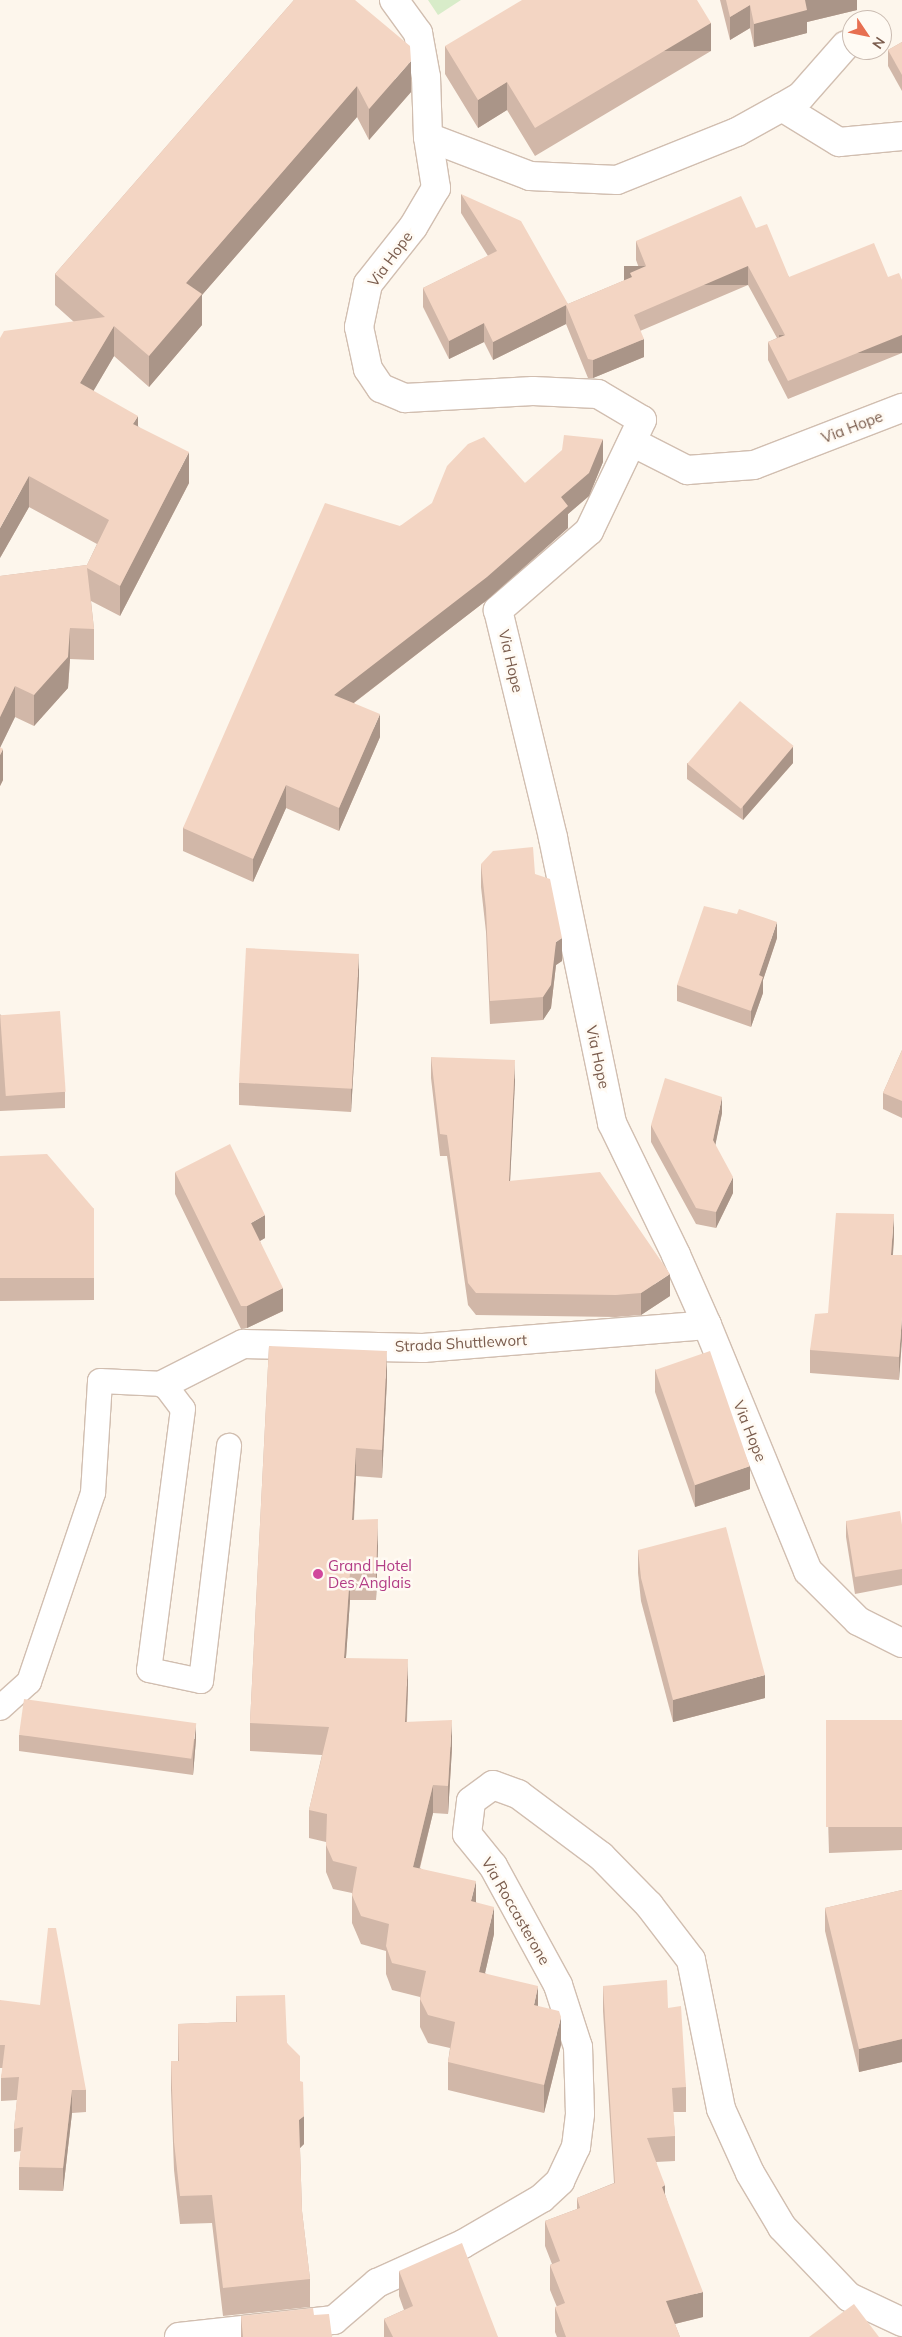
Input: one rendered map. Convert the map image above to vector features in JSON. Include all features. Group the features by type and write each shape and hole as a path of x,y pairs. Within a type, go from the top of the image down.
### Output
{"street":[{"name":"Via Hope","path":"394,0 418,33 426,77 428,137 436,188 413,227 368,284 359,327 368,369 381,388 405,398 533,391 598,394 642,420 589,531 498,610 553,838 612,1122 676,1254 707,1325 808,1572 858,1620 902,1644"},
{"path":"428,137 530,176 617,180 737,132 801,96 842,49"},
{"path":"782,107 839,142 902,136"},
{"name":"Via Hope","path":"632,442 687,470 754,465 902,408"},
{"name":"Strada Shuttlewort","path":"164,1384 242,1344 423,1348 707,1325"},
{"name":"Via Roccasterone","path":"179,2337 337,2328 377,2283 463,2244 542,2198 560,2181 576,2147 580,2114 578,2047 558,1985 493,1866 467,1834 471,1801 493,1786 518,1794 602,1856 649,1905 691,1960 721,2109 750,2173 782,2227 849,2297 902,2322"}],"lane":[{"path":"0,1708 28,1682 93,1493 100,1381 164,1384 184,1409 149,1670 201,1681 229,1446"}],"green space":[{"path":"428,0 461,0 438,15"}],"building":[{"path":"294,0 355,0 410,46 411,61 369,109 357,86 186,283 202,294 149,356 114,326 80,383 138,416 133,424 189,452 120,586 87,568 94,629 70,628 68,657 34,695 15,686 0,717 0,576 87,565 109,520 29,476 0,528 0,338 4,331 105,317 55,274"},
{"path":"522,0 697,0 711,23 535,128 507,82 478,100 445,46"},
{"path":"726,0 805,0 807,10 754,24 750,5 730,17"},
{"path":"902,42 902,75 892,57 892,48"},
{"path":"461,194 521,221 568,304 632,277 630,273 646,266 636,241 741,196 756,228 767,224 789,277 874,243 888,277 899,273 902,280 902,335 788,381 768,342 785,335 748,266 634,315 644,339 593,360 588,359 566,305 493,342 484,323 449,341 423,288 497,251"},
{"path":"564,435 603,439 589,473 561,497 568,506 487,577 334,695 380,714 339,808 286,785 253,859 183,828 325,503 400,526 432,503 447,466 468,444 484,437 525,483 562,450"},
{"path":"740,701 794,746 741,809 687,764"},
{"path":"533,847 535,874 550,879 562,938 556,942 551,985 543,997 490,1001 486,909 481,864 493,851"},
{"path":"704,906 737,914 739,909 777,922 759,975 763,977 751,1011 677,985"},
{"path":"246,948 359,954 352,1089 239,1083"},
{"path":"60,1011 66,1092 6,1096 0,1015"},
{"path":"902,1050 902,1101 883,1093"},
{"path":"431,1057 515,1060 509,1181 600,1172 670,1274 641,1293 616,1295 476,1293 468,1283 447,1135 440,1134"},
{"path":"665,1078 722,1097 713,1140 733,1177 716,1212 696,1208 651,1125"},
{"path":"230,1144 265,1215 251,1223 283,1288 247,1306 241,1306 175,1172"},
{"path":"47,1154 94,1209 94,1278 0,1278 0,1156"},
{"path":"836,1213 894,1214 891,1255 902,1255 902,1317 899,1357 810,1350 815,1314 828,1313"},
{"path":"269,1346 387,1351 382,1450 356,1448 352,1520 378,1519 376,1573 350,1573 344,1658 408,1659 405,1722 452,1720 448,1786 433,1785 413,1867 476,1881 471,1901 494,1907 479,1972 538,1986 534,2005 559,2011 561,2017 544,2085 448,2062 455,2022 428,2015 420,1999 426,1971 392,1963 386,1946 389,1924 361,1916 352,1895 357,1867 333,1861 326,1845 327,1814 309,1810 329,1727 250,1723"},
{"path":"710,1351 750,1466 695,1485 655,1370"},
{"path":"900,1511 902,1525 902,1569 855,1577 846,1521"},
{"path":"726,1527 765,1675 673,1700 641,1578 638,1550"},
{"path":"24,1699 196,1723 191,1759 19,1735"},
{"path":"826,1720 902,1720 902,1827 826,1827"},
{"path":"902,1890 902,2039 859,2049 825,1908"},
{"path":"48,1928 56,1928 86,2090 72,2090 63,2168 19,2167 23,2127 14,2129 19,2077 1,2078 5,2045 0,2045 0,2000 40,2005"},
{"path":"667,1980 668,2008 681,2006 686,2087 672,2088 675,2136 647,2138 665,2185 662,2187 703,2292 666,2301 680,2337 566,2337 555,2307 565,2303 550,2265 560,2261 545,2221 580,2208 577,2198 615,2183 603,1986"},
{"path":"285,1995 287,2043 300,2056 300,2081 303,2082 304,2116 299,2120 302,2211 310,2279 223,2288 212,2195 180,2196 174,2142 171,2061 179,2061 178,2024 237,2022 236,1996"},
{"path":"462,2243 498,2337 393,2337 384,2319 413,2306 399,2271"},
{"path":"854,2304 879,2337 809,2337"},
{"path":"313,2308 314,2315 329,2314 332,2337 243,2337 241,2316"}],"place":[{"name":"Grand Hotel Des Anglais","path":"318,1574"}]}
